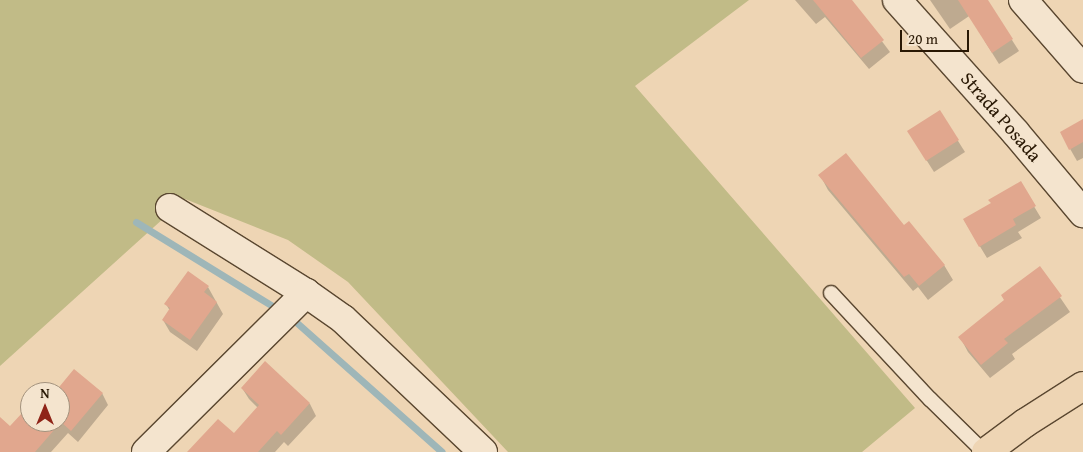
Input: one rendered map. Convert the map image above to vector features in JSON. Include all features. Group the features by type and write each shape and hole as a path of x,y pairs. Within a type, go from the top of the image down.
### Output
{"main road":[{"path":"985,452 1025,423 1083,386"}],"street":[{"name":"Strada Posada","path":"897,0 1015,132 1083,213"},
{"path":"1023,0 1083,69"},
{"path":"170,208 344,319 483,452"},
{"path":"146,452 306,293"}],"lane":[{"path":"831,293 930,399 985,452"}],"shaded area":[{"path":"0,0 749,0 635,86 915,408 862,452 508,452 348,282 288,240 185,199 0,366"}],"building":[{"path":"813,0 852,0 884,40 861,58"},
{"path":"958,0 988,0 1013,39 992,53"},
{"path":"940,110 959,140 926,161 907,131"},
{"path":"1083,119 1083,142 1069,150 1060,132"},
{"path":"846,153 904,225 909,221 945,265 919,286 909,274 904,277 818,175"},
{"path":"1021,181 1036,206 1013,219 1016,225 979,247 963,219 991,203 988,200"},
{"path":"1040,266 1062,296 1004,339 1008,343 981,365 958,337 1004,300 1001,295"},
{"path":"188,271 209,286 204,292 217,302 190,340 162,320 170,308 164,304"},
{"path":"265,361 310,403 281,435 277,431 258,452 187,452 218,419 234,433 259,405 241,388"},
{"path":"74,369 103,393 71,431 70,382 63,382"},
{"path":"20,415 20,432 52,432 35,452 0,452 0,417 10,426"}],"waterway":[{"path":"136,222 274,307"},
{"path":"296,322 442,452"}]}
